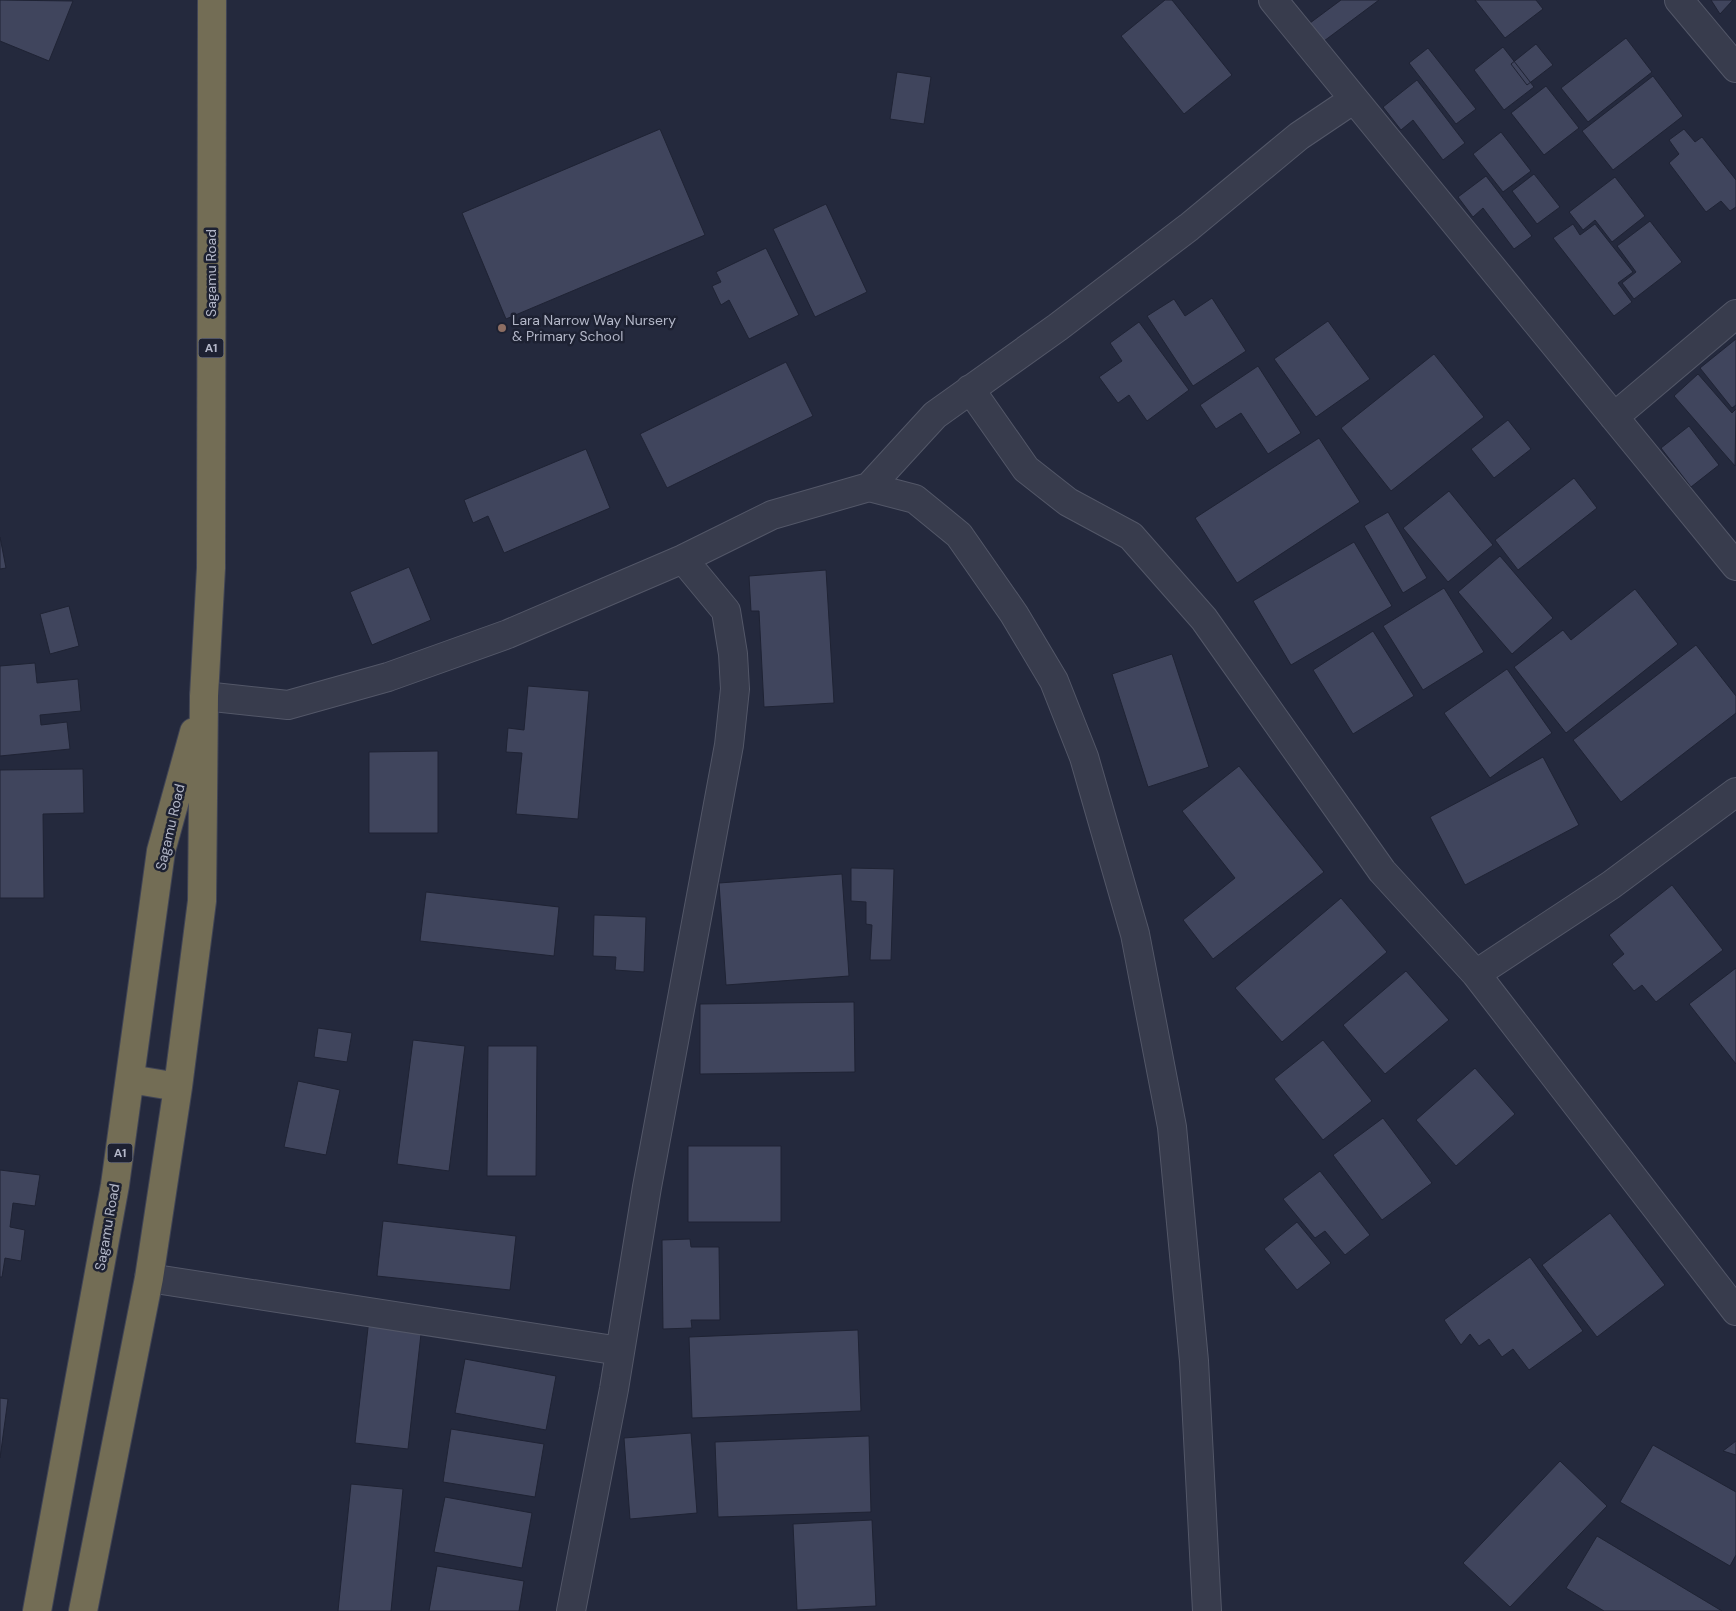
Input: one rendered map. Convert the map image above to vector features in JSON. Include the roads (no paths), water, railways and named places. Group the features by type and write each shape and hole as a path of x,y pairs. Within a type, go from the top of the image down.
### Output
{"highway":[{"name":"Sagamu Road","path":"83,1611 149,1278 178,1087 202,901 204,696 212,568 212,0"},
{"name":"Sagamu Road","path":"37,1611 115,1185 161,850 204,696"},
{"path":"130,1079 178,1087"}],"street":[{"path":"1273,0 1736,566"},
{"path":"1679,0 1736,68"},
{"path":"868,487 935,415 1058,327 1189,227 1299,136 1354,99"},
{"path":"1614,417 1736,314"},
{"path":"970,389 1026,469 1068,502 1131,536 1204,619 1382,871 1476,974 1736,1311"},
{"path":"204,696 288,705 388,676 508,634 683,559 772,514 868,487 916,499 959,535 1014,614 1054,681 1084,757 1135,934 1172,1127 1194,1361 1207,1611"},
{"path":"571,1611 620,1351 649,1178 729,745 735,689 733,654 726,611 683,559"},
{"path":"1476,974 1611,885 1736,792"},
{"path":"149,1278 620,1351"}],"place":[{"name":"Lara Narrow Way Nursery & Primary School","path":"502,328"}]}
